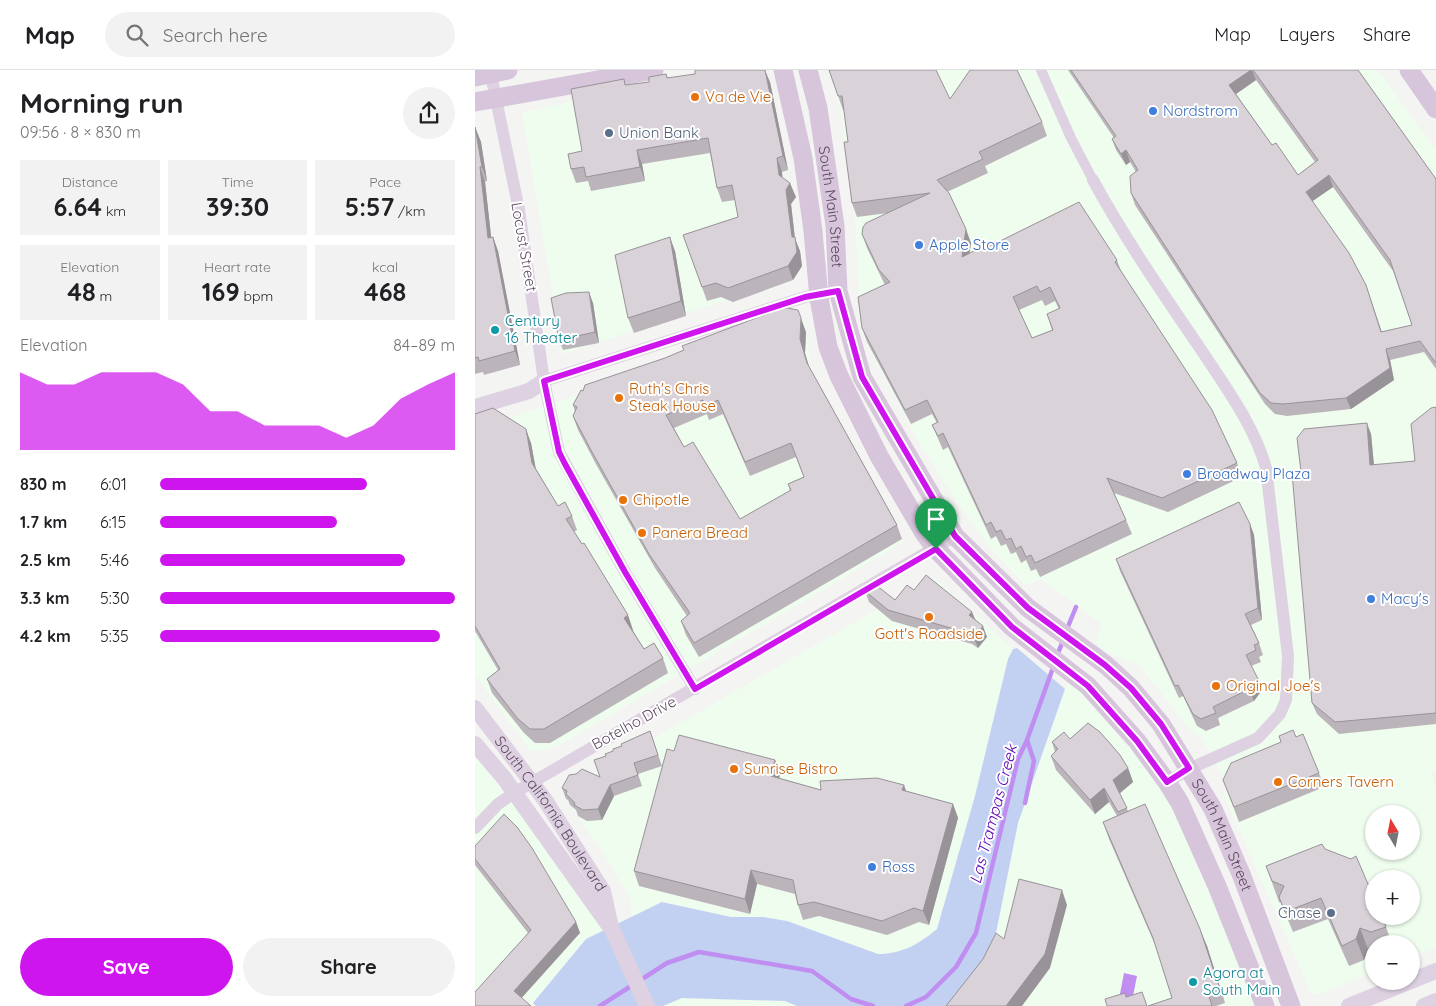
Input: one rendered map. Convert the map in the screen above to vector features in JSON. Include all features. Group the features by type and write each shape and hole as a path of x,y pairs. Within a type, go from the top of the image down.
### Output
{"main road":[{"path":"475,102 654,70"},
{"name":"South Main Street","path":"783,70 803,158 819,293 828,346 839,376 879,456 924,533 936,549 1012,627 1088,686 1137,741 1167,782 1180,803 1217,886 1265,1006"},
{"name":"South Main Street","path":"808,70 818,108 835,226 838,291 862,377 955,536 1028,608 1105,665 1131,688 1161,724 1213,810 1241,874 1291,1006"},
{"path":"1409,70 1436,109"}],"street":[{"path":"1041,70 1071,138 1093,180 1243,415 1263,454 1267,468 1287,656 1286,700 1280,714 1258,738 1189,768 1167,782"},
{"name":"Locust Street","path":"491,73 494,98 519,210 544,381 562,458 625,572 695,689"},
{"path":"475,397 527,382 544,381 819,293 838,291"},
{"path":"475,407 529,391 544,381"},
{"name":"Botelho Drive","path":"475,828 498,804 532,782 936,549 955,536"},
{"name":"South California Boulevard","path":"475,708 532,782 603,891 611,927 647,1006"},
{"name":"South California Boulevard","path":"475,744 514,793 588,899 611,927"},
{"path":"1420,977 1436,971"},
{"path":"1349,1006 1389,990"},
{"path":"1424,1006 1436,1001"}],"shaded area":[{"name":"Broadway Plaza","path":"829,70 1378,70 1436,151 1436,770 1431,772 1436,789 1436,948 1420,954 1420,935 1365,935 1365,976 1317,995 1311,993 1224,795 1226,781 1200,736 1191,731 1140,666 1105,651 1096,643 1102,624 1041,579 1025,585 991,548 958,503 920,444 866,343 860,308 855,217 841,111"},
{"path":"574,101 780,140 797,269 790,279 562,354 522,113"},
{"path":"800,318 805,321 811,370 904,542 558,746 541,751 530,750 475,675 475,424 499,421 637,376"},
{"path":"930,579 937,580 1013,649 1008,659 975,796 937,929 907,949 891,954 878,954 763,917 731,917 662,902 632,917 630,898 601,849 564,797 566,789"},
{"path":"1017,648 1065,689 1018,823 988,973 963,1006 797,1006 785,1001 682,998 663,1006 536,1006 533,1003 586,939 662,902 731,917 763,917 787,921 878,954 895,952 917,944 937,929 975,796 1008,659 1013,649"},
{"path":"1071,673 1152,762 1265,1006 963,1006 988,973 1018,823"},
{"path":"475,744 611,927 586,939 533,1003 536,1006 475,1006"},
{"path":"1124,973 1137,976 1132,1001 1119,999"},
{"path":"682,998 785,1001 797,1006 663,1006"}],"building":[{"path":"695,70 765,70 783,156 777,158 779,175 790,183 786,190 792,237 795,237 797,252 788,266 728,288 716,283 702,287 683,235 738,217 732,185 717,188 708,138 637,150 640,167 586,177 584,167 571,169 568,154 582,151 571,89 624,79 625,85 649,82 649,77 666,74 667,78 695,74"},
{"path":"829,70 936,70 950,99 970,70 1017,70 1042,122 979,152 983,159 937,180 949,193 966,229 962,257 988,244 990,246 1079,202 1117,260 1115,262 1212,410 1237,463 1162,498 1107,478 1126,520 1035,563 1031,555 1026,557 1021,546 1016,549 1011,538 1006,540 1001,530 996,532 991,522 986,525 943,433 938,436 932,425 938,422 927,400 905,410 862,328 858,297 890,282 879,270 862,234 863,227 866,223 930,193 852,203 844,142 848,142 842,96 838,96","holes":["1037,286 1040,292 1050,287 1060,308 1047,314 1053,330 1032,338 1013,297"]},
{"path":"1071,70 1251,70 1229,85 1272,145 1276,143 1298,175 1318,160 1253,70 1358,70 1436,179 1436,363 1420,341 1386,349 1390,368 1346,398 1283,404 1271,403 1260,393 1131,193 1130,176 1138,170 1126,150 1121,154 1112,139 1116,136","holes":["1329,175 1390,260 1412,325 1381,332 1366,285 1349,253 1306,192"]},
{"name":"Century 16 Theater","path":"475,127 482,167 480,167 488,238 493,237 515,351 479,361 478,357 475,358"},
{"path":"670,237 681,301 628,318 615,255"},
{"path":"589,292 595,332 559,340 551,298 566,293"},
{"path":"780,309 798,310 801,318 800,339 807,363 897,525 694,643 681,621 690,613 649,554 573,416 577,407 573,405 585,385 665,358 684,350 682,346","holes":["703,400 704,406 718,400 745,462 791,443 804,477 788,484 791,490 740,519 693,442 684,447 666,415"]},
{"name":"Macy's","path":"1436,407 1436,713 1335,722 1312,703 1292,473 1301,472 1297,438 1304,429 1367,423 1370,465 1415,461 1411,424 1431,408"},
{"path":"493,408 526,429 532,463 558,506 565,502 572,516 566,519 582,544 584,543 628,615 624,618 644,649 654,643 663,658 544,729 530,729 518,719 487,679 500,669 475,626 475,414"},
{"path":"1239,502 1250,524 1258,608 1245,614 1259,643 1254,645 1256,650 1246,655 1258,679 1249,689 1213,707 1216,713 1201,719 1193,714 1178,685 1175,686 1116,559"},
{"name":"Gott's Roadside","path":"926,575 972,612 969,615 983,626 974,638 968,633 888,610 865,591 872,582 895,600 907,585 914,590"},
{"path":"1088,723 1100,732 1120,755 1128,768 1113,780 1127,808 1118,812 1104,788 1090,800 1051,756 1058,749 1052,742 1064,732 1070,739"},
{"name":"Corners Tavern","path":"1293,730 1296,737 1303,734 1319,773 1234,807 1223,780 1231,763 1281,742 1279,736"},
{"path":"650,731 658,755 634,763 638,775 610,785 598,809 583,810 574,805 575,803 566,794 567,791 562,788 569,775 576,774 582,769 600,777 594,760 606,756 605,754 613,751 613,749 622,746 621,744"},
{"path":"679,735 775,760 771,776 821,790 820,781 877,778 904,785 902,790 953,804 923,911 914,908 882,921 814,902 798,905 793,880 751,870 745,899 634,871 667,749 674,751"},
{"path":"1145,804 1200,929 1219,986 1207,990 1212,1006 1148,1006 1172,998 1153,938 1103,822"},
{"path":"504,814 517,827 532,848 576,922 514,991 531,1006 475,1006 475,992 531,930 475,859 475,846"},
{"name":"Chase","path":"1322,844 1325,849 1351,859 1356,856 1365,877 1365,925 1385,925 1386,927 1371,932 1360,928 1356,939 1342,946 1321,898 1285,912 1279,897 1284,886 1272,881 1266,866"},
{"path":"1019,879 1062,890 1045,954 1006,1006 946,1006 983,959 996,933 1004,939"},
{"path":"1142,992 1147,1006 1107,1006 1105,999 1125,993 1126,997"}],"waterway":[{"name":"Las Trampas Creek","path":"1067,629 1076,607"},
{"name":"Las Trampas Creek","path":"1057,655 1064,639"},
{"name":"Las Trampas Creek","path":"906,1006 926,997 956,967 976,933 1018,759 1027,740 1054,665"},
{"path":"1025,803 1034,761 1027,740"},
{"name":"Las Trampas Creek","path":"600,1006 667,963 699,952 812,971 851,999 873,1006"}],"place":[{"name":"Va de Vie","path":"695,97"},
{"name":"Nordstrom","path":"1153,111"},
{"name":"Union Bank","path":"609,133"},
{"name":"Apple Store","path":"919,245"},
{"name":"Century 16 Theater","path":"495,330"},
{"name":"Ruth's Chris Steak House","path":"619,398"},
{"name":"Broadway Plaza","path":"1187,474"},
{"name":"Chipotle","path":"623,500"},
{"name":"Panera Bread","path":"642,533"},
{"name":"Macy's","path":"1371,599"},
{"name":"Gott's Roadside","path":"929,617"},
{"name":"Original Joe's","path":"1216,686"},
{"name":"Sunrise Bistro","path":"734,769"},
{"name":"Corners Tavern","path":"1278,782"},
{"name":"Ross","path":"872,867"},
{"name":"Chase","path":"1331,913"},
{"name":"Agora at South Main","path":"1193,982"}],"route":[{"path":"838,291 853,351 862,377 955,536 1028,608 1105,665 1131,688 1161,724 1189,768 1167,782 1137,741 1088,686 1012,627 936,549 803,624 695,689 625,572 559,452 544,381 560,374 649,348 805,297 838,291"}]}
